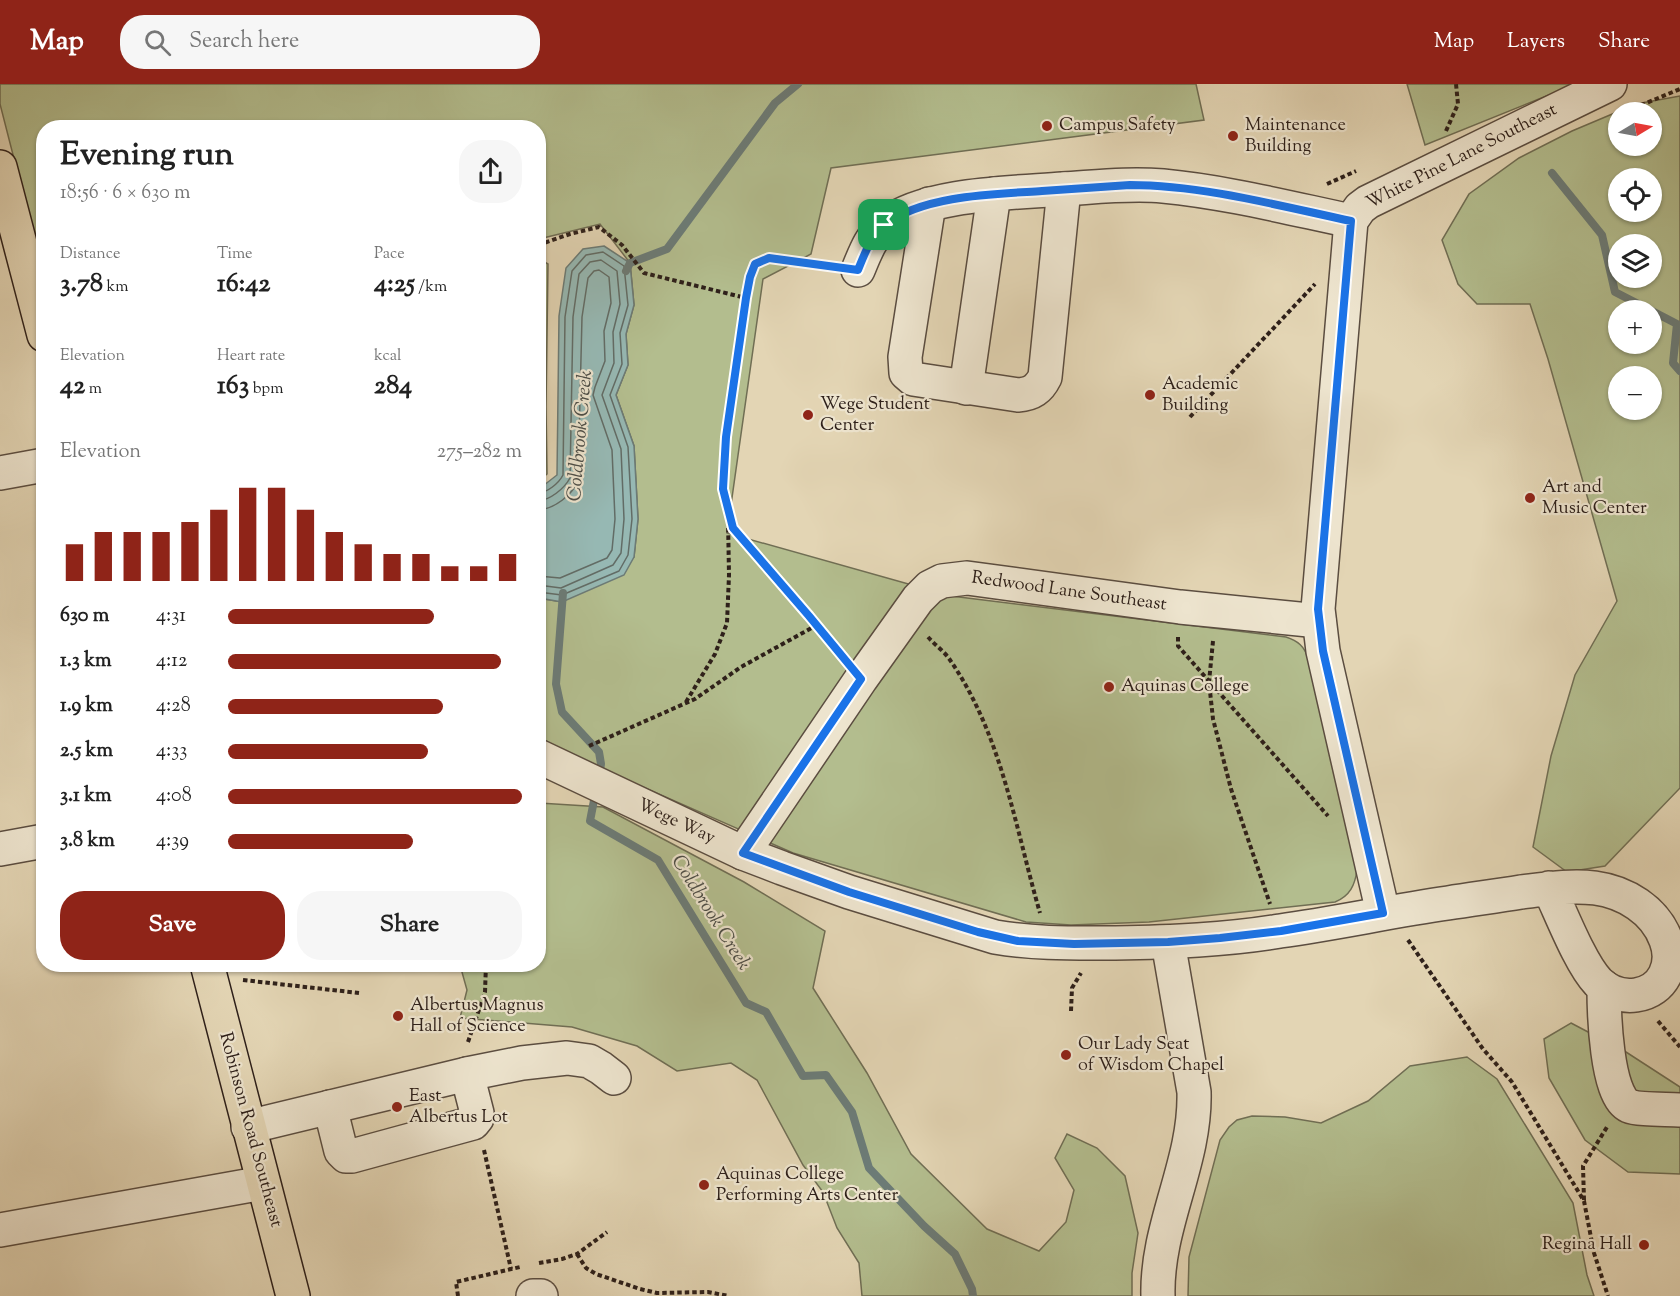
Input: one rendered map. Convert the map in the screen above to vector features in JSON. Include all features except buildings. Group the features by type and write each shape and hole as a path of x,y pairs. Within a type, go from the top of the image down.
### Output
{"main road":[{"path":"0,167 36,306"},
{"name":"Robinson Road Southeast","path":"209,972 293,1296"}],"street":[{"name":"White Pine Lane Southeast","path":"1351,221 1355,213 1368,202 1610,84"},
{"path":"858,270 872,239 884,225 904,213 929,204 994,194 1130,185 1165,186 1277,205 1351,221 1319,598 1319,621 1323,651 1393,924"},
{"path":"929,204 905,357 904,369 908,377 966,388 1025,394 1034,391 1042,382 1047,363 1064,189"},
{"path":"966,388 994,194"},
{"path":"0,473 36,466"},
{"name":"Redwood Lane Southeast","path":"743,853 918,598 930,587 947,579 961,578 1180,607 1319,621"},
{"name":"Wege Way","path":"546,757 584,761 616,793 743,853 849,892 978,932 1018,941 1168,942 1281,931 1393,924 1549,888 1596,888 1615,893 1637,903 1656,921 1668,946 1669,962 1666,975 1658,985 1644,994 1627,996 1604,987"},
{"path":"0,849 36,842"},
{"path":"1549,888 1580,954 1593,976 1604,987 1604,1019 1614,1081 1620,1098 1631,1107 1680,1110"},
{"path":"1158,1296 1163,1241 1191,1144 1195,1112 1194,1092 1168,942"},
{"path":"248,1127 522,1063 567,1058 589,1061 614,1078"},
{"path":"330,1107 341,1151 346,1156 352,1155 473,1123 477,1118 477,1113 467,1074"},
{"path":"0,1230 263,1183"},
{"path":"533,1296 541,1296"}],"path":[{"path":"1444,134 1458,104 1456,84"},
{"path":"1648,102 1680,89"},
{"path":"1322,186 1364,168"},
{"path":"546,242 599,227 622,245 644,273 746,298"},
{"path":"858,270 769,258 755,264 746,298 726,437 723,489 733,528 861,679"},
{"path":"1190,417 1318,281"},
{"path":"685,703 715,654 727,623 728,511"},
{"path":"1180,607 1178,646 1328,816"},
{"path":"1214,610 1209,681 1213,719 1231,789 1281,931"},
{"path":"905,616 949,658 976,703 999,761 1048,943"},
{"path":"584,761 610,736 695,699 741,667 817,625"},
{"path":"1393,924 1417,951 1483,1049 1512,1082 1584,1201"},
{"path":"1071,1011 1072,988 1084,970"},
{"path":"221,972 359,993"},
{"path":"467,1074 465,1054 485,992 486,972"},
{"path":"1608,1296 1594,1253 1584,1201 1583,1166 1606,1127 1631,1107"},
{"path":"477,1118 511,1269"},
{"path":"577,1254 586,1268 596,1275 639,1289 657,1293 708,1292 729,1296"}],"green space":[{"path":"0,84 1196,84 1204,120 831,168 811,254 763,279 727,533 951,596 1286,637 1294,640 1305,650 1308,658 1357,870 1351,889 1335,902 1149,922 1071,925 1026,922 793,853 546,744 546,599 562,602 634,557 638,519 634,446 616,395 628,365 626,334 634,305 630,263 600,224 546,237 546,120 36,120 36,245 0,104"},
{"path":"1407,84 1576,84 1425,145"},
{"path":"1680,96 1680,788 1605,866 1567,872 1533,847 1551,756 1575,675 1617,601 1548,359 1530,304 1477,304 1458,284 1442,240 1469,194 1519,158 1608,116 1608,156 1662,156 1662,102 1647,102"},
{"path":"546,263 548,264 546,407"},
{"path":"546,407 547,474 546,475"},
{"path":"546,803 603,807 744,882 825,931 813,988 867,1073 911,1154 987,1229 1039,1251 1066,1222 1074,1190 1055,1158 1067,1134 1097,1148 1125,1176 1138,1233 1132,1273 1132,1296 862,1296 859,1263 837,1228 823,1192 803,1165 757,1080 731,1063 677,1071 637,1046 572,1027 460,1018 467,990 462,972 546,972"},
{"path":"1571,1023 1626,1052 1680,1087 1680,1174 1628,1172 1585,1140 1549,1078 1544,1039"},
{"path":"1467,1057 1497,1079 1573,1203 1587,1275 1594,1296 1188,1296 1189,1257 1220,1140 1237,1120 1252,1116 1285,1117 1321,1123 1368,1101 1410,1066"}],"water":[{"path":"604,246 630,263 634,305 626,334 628,365 616,395 634,446 638,519 634,557 624,575 562,602 546,599 546,484 557,475 559,316 566,268 583,249"}],"waterway":[{"name":"Coldbrook Creek","path":"626,271 630,263 667,249 775,103 798,84"},
{"path":"1552,173 1602,235 1615,292 1631,300"},
{"path":"1662,316 1677,324 1673,363 1680,371"},
{"name":"Coldbrook Creek","path":"563,593 556,684 562,712 599,752 601,764 599,777"},
{"name":"Coldbrook Creek","path":"596,790 590,821 658,860 746,1003 766,1012 803,1076 826,1075 852,1112 869,1168 924,1226 955,1254 972,1289 973,1296"}],"place":[{"name":"Campus Safety","path":"1047,126"},
{"name":"Maintenance Building","path":"1233,136"},
{"name":"Academic Building","path":"1150,395"},
{"name":"Wege Student Center","path":"808,415"},
{"name":"Art and Music Center","path":"1530,498"},
{"name":"Aquinas College","path":"1109,687"},
{"name":"Albertus Magnus Hall of Science","path":"398,1016"},
{"name":"Our Lady Seat of Wisdom Chapel","path":"1066,1055"},
{"name":"East Albertus Lot","path":"397,1107"},
{"name":"Aquinas College Performing Arts Center","path":"704,1185"},
{"name":"Regina Hall","path":"1644,1245"}],"route":[{"path":"1130,185 1165,186 1192,190 1351,221 1318,609 1323,651 1383,913 1252,935 1168,942 1074,944 1018,941 995,937 849,892 743,853 861,679 733,528 723,489 726,437 750,277 755,264 769,258 858,270 872,239 884,225 904,213 929,204 994,194 1130,185"}]}
